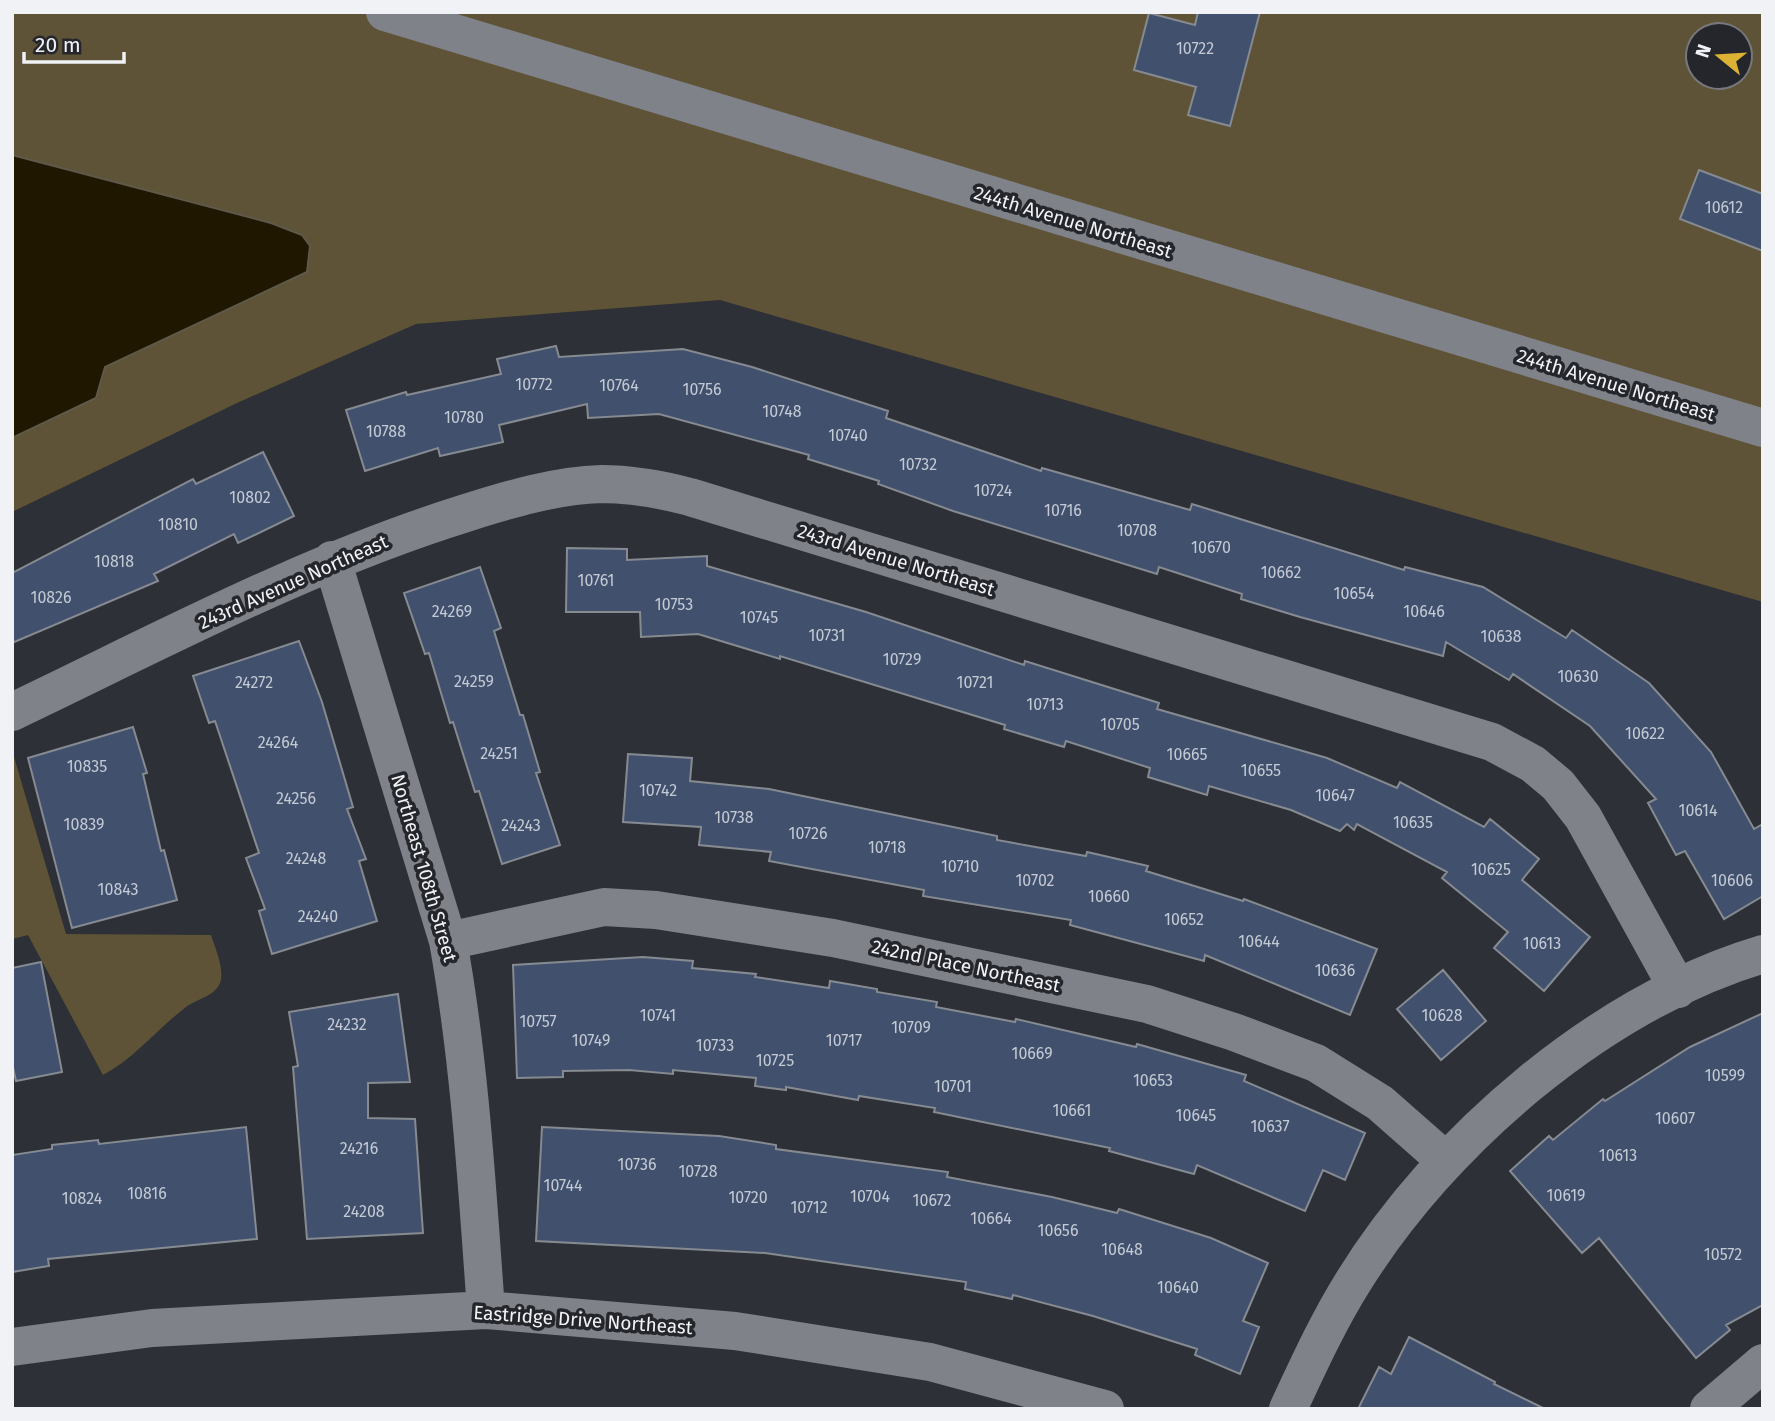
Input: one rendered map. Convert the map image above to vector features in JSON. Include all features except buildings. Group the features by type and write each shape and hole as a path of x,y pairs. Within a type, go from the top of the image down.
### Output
{"street":[{"name":"244th Avenue Northeast","path":"385,12 1763,428"},
{"name":"243rd Avenue Northeast","path":"12,712 332,560 423,526 499,503 597,484 638,485 690,497 1448,727 1502,747 1533,764 1558,785 1583,817 1678,989"},
{"name":"Northeast 108th Street","path":"332,560 448,941 459,1003 471,1112 486,1310"},
{"name":"242nd Place Northeast","path":"448,941 604,907 656,910 833,938 1147,1004 1234,1032 1315,1063 1380,1103 1446,1161"},
{"path":"1288,1409 1323,1334 1353,1282 1378,1244 1446,1161 1535,1079 1594,1037 1678,989 1763,954"},
{"name":"Eastridge Drive Northeast","path":"12,1347 152,1328 486,1310 736,1331 930,1362 1105,1409"},
{"path":"1709,1409 1763,1363"}],"shaded area":[{"path":"12,12 1763,12 1763,602 720,300 416,324 237,403 12,512"},
{"path":"12,155 271,223 302,235 310,246 307,272 105,367 96,398 12,438"},
{"path":"12,750 66,934 211,935 219,959 221,977 214,991 186,1007 136,1052 103,1075 28,935 12,939"}]}
